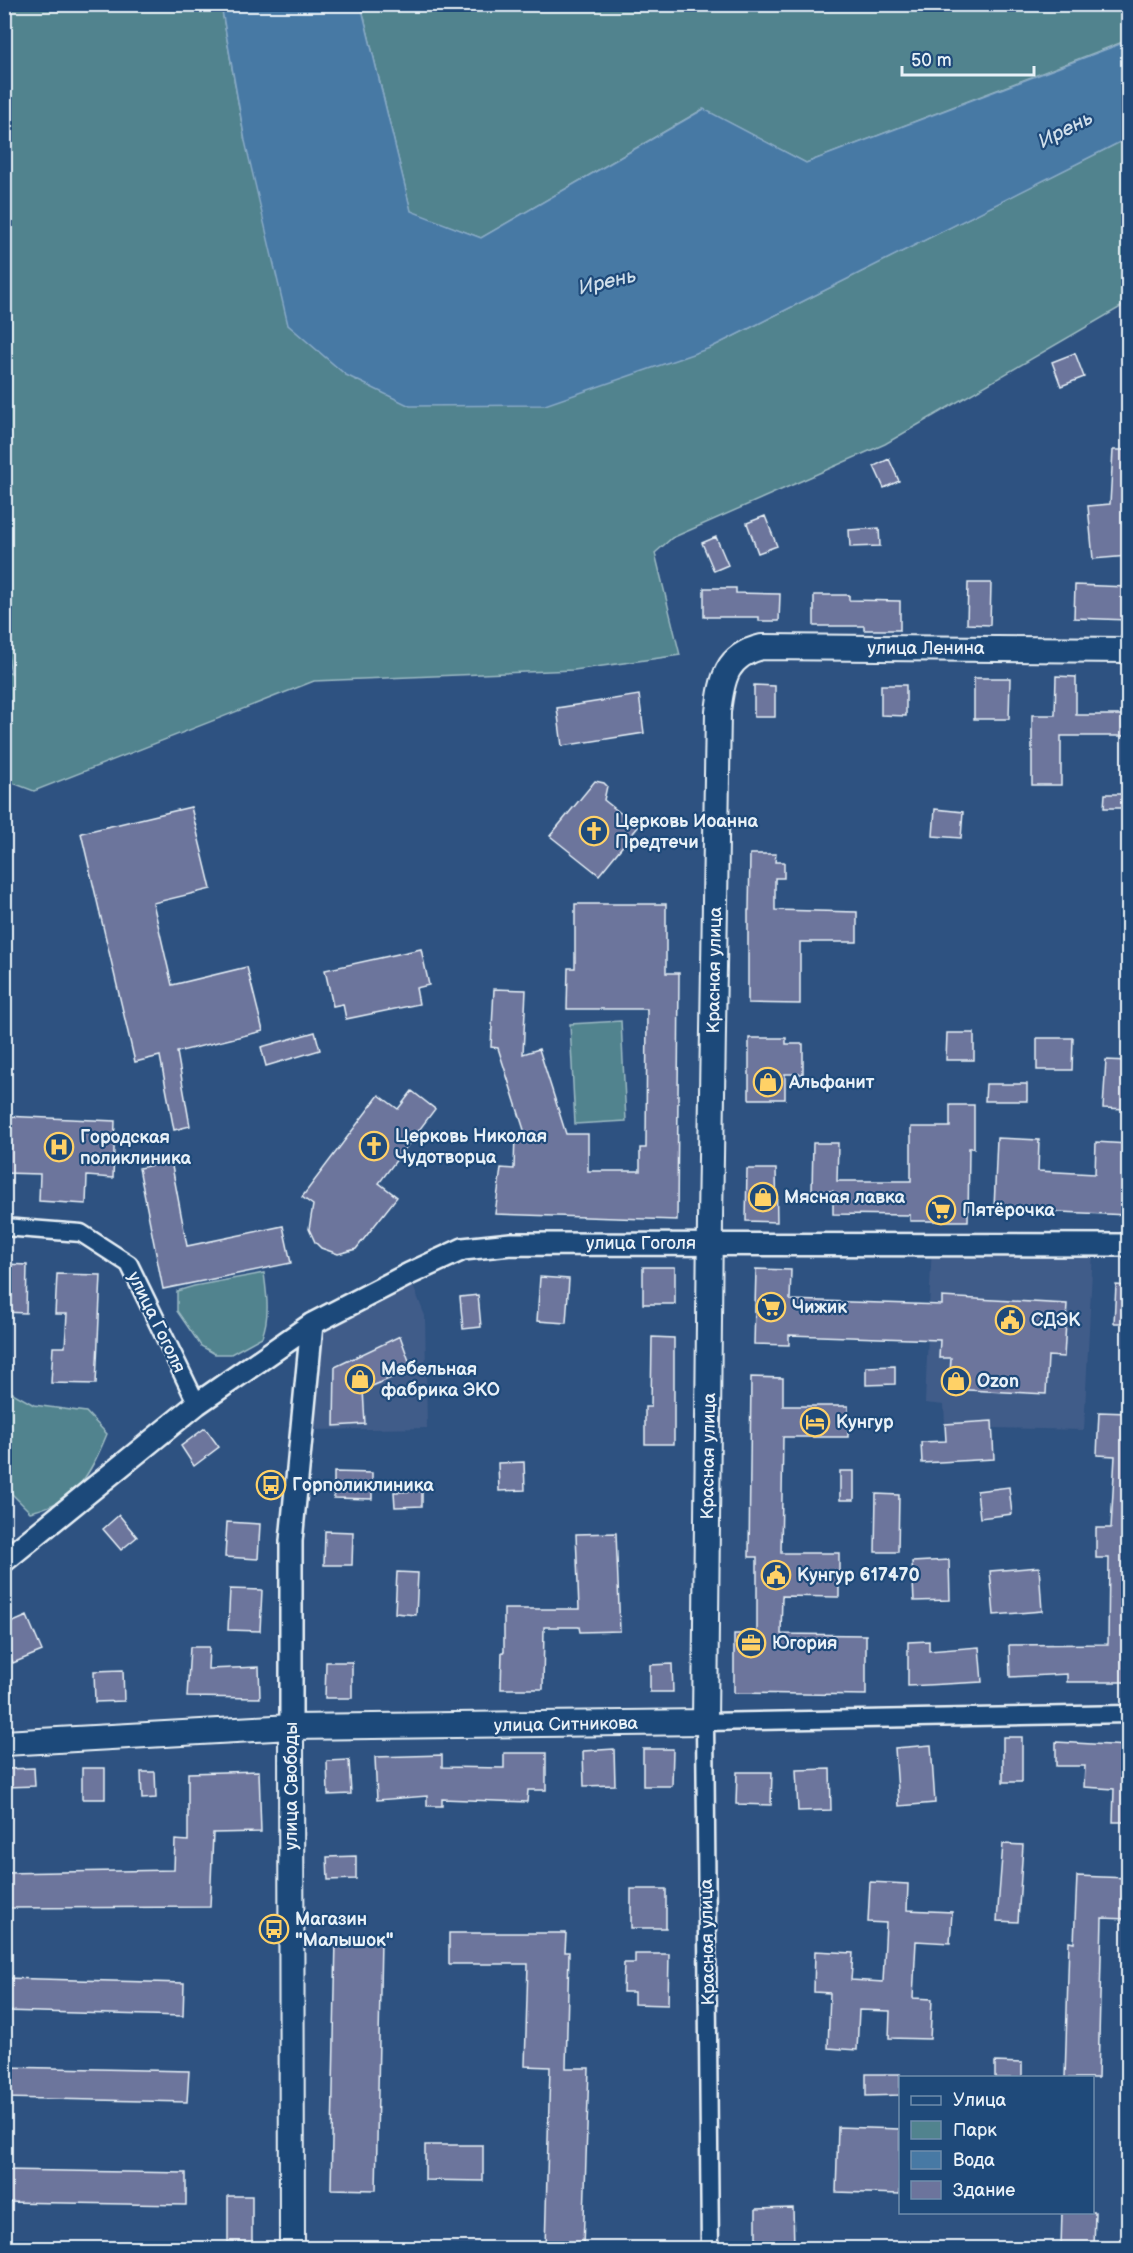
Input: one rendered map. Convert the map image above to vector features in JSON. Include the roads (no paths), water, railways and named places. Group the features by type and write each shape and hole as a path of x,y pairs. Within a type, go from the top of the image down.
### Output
{"main road":[{"name":"улица Ленина","path":"730,665 750,650 762,647 1128,650"},
{"name":"Красная улица","path":"705,1722 718,712 723,680 730,665"},
{"name":"улица Ситникова","path":"4,1743 291,1727 705,1722"},
{"name":"улица Свободы","path":"291,1727 292,2248"}],"street":[{"name":"улица Гоголя","path":"4,1227 81,1233 129,1264 197,1404"},
{"name":"улица Гоголя","path":"4,1561 197,1404 312,1324 463,1249 511,1244 1128,1245"},
{"name":"улица Свободы","path":"291,1727 291,1541 312,1324"},
{"name":"улица Ситникова","path":"705,1722 1128,1714"},
{"name":"Красная улица","path":"705,1722 710,2248"}],"water":[{"name":"Ирень","path":"221,5 361,5 411,211 481,238 704,109 806,163 1128,41 1128,138 710,348 545,405 410,406 346,375 288,325 245,141"}],"place":[{"name":"Церковь Иоанна Предтечи","path":"594,831"},
{"name":"Альфанит","path":"768,1082"},
{"name":"Церковь Николая Чудотворца","path":"374,1146"},
{"name":"Городская поликлиника","path":"59,1147"},
{"name":"Мясная лавка","path":"763,1197"},
{"name":"Пятёрочка","path":"941,1210"},
{"name":"Чижик","path":"771,1307"},
{"name":"СДЭК","path":"1010,1320"},
{"name":"Мебельная фабрика ЭКО","path":"360,1379"},
{"name":"Ozon","path":"956,1381"},
{"name":"Кунгур","path":"815,1422"},
{"name":"Горполиклиника","path":"271,1485"},
{"name":"Кунгур 617470","path":"776,1575"},
{"name":"Югория","path":"751,1643"},
{"name":"Магазин \"Малышок\"","path":"274,1929"}]}
